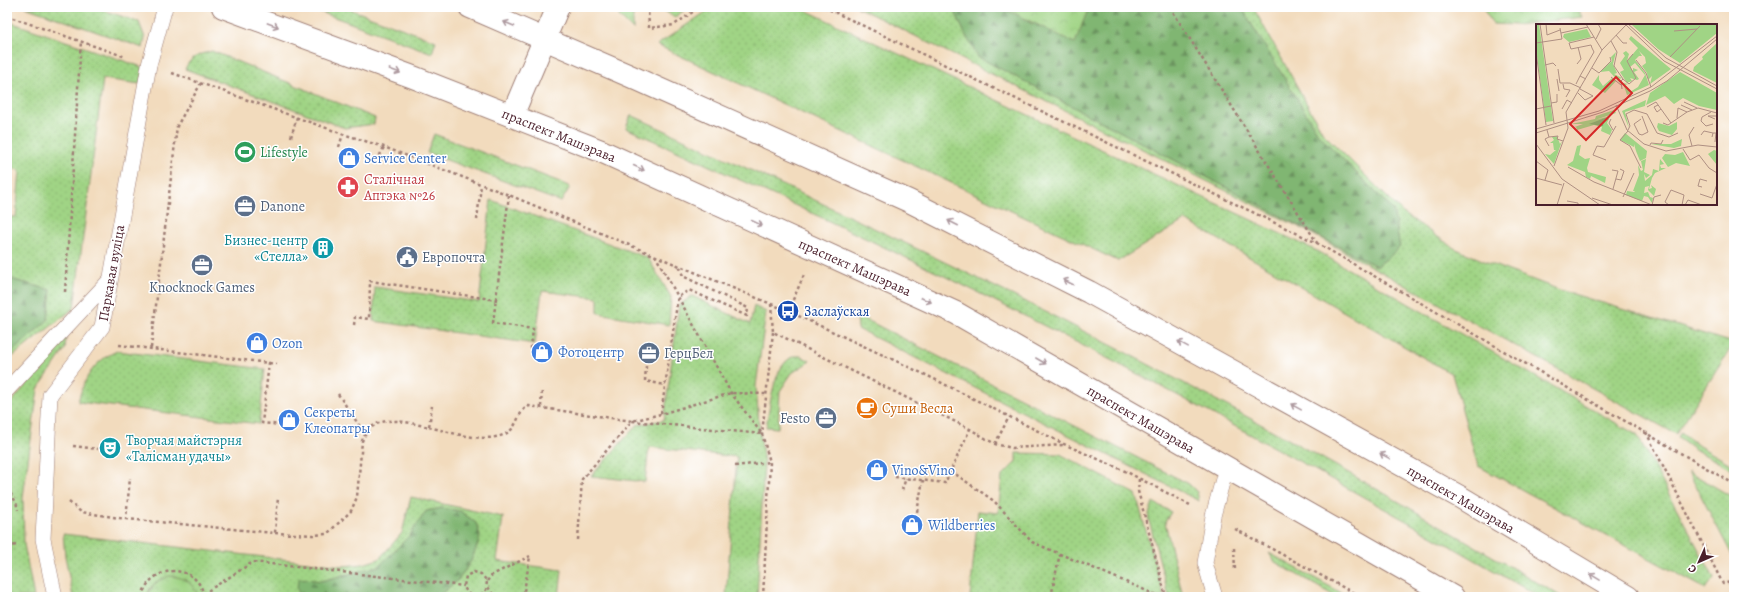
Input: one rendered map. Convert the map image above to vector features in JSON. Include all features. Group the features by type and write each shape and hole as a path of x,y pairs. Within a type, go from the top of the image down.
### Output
{"main road":[{"name":"праспект Машэрава","path":"224,7 413,77 601,151 956,313 1453,597"},
{"name":"праспект Машэрава","path":"470,7 630,76 909,201 1089,292 1460,497 1628,597"},
{"path":"512,116 558,7"}],"lane":[{"name":"Паркавая вуліца","path":"55,597 43,539 50,395 102,327 109,281 149,65 165,7"},
{"path":"7,390 109,281"},
{"path":"1215,597 1205,563 1213,516 1226,468"}],"path":[{"path":"648,7 648,28 674,25 700,7"},
{"path":"824,7 1317,243 1734,484"},
{"path":"1170,7 1317,243"},
{"path":"7,16 128,57"},
{"path":"62,332 81,41"},
{"path":"151,348 177,126 201,84 384,147 509,195 771,303 926,375 1066,445 1139,478 1213,516 1234,529 1361,597"},
{"path":"291,137 297,118"},
{"path":"339,147 343,134"},
{"path":"377,161 384,147"},
{"path":"477,220 481,185"},
{"path":"509,195 494,323 533,329 531,348 537,349"},
{"path":"788,311 815,249"},
{"path":"655,255 730,393 762,434"},
{"path":"661,414 678,297 689,290 747,316 748,308 683,276 679,265"},
{"path":"354,325 355,317 369,318 370,281 497,300"},
{"path":"763,597 770,462 762,434 773,332 771,303"},
{"path":"773,332 970,429 995,444 1012,448 1066,445"},
{"path":"116,345 277,364"},
{"path":"269,363 262,423 282,426"},
{"path":"646,366 645,382 665,385"},
{"path":"541,407 542,389"},
{"path":"578,540 582,479 632,421 661,414 730,393 766,394"},
{"path":"338,394 365,434"},
{"path":"429,427 432,406"},
{"path":"68,501 81,512 126,519 313,535 327,534 351,512 357,497 362,441 370,428 381,422 395,420 482,438 496,437 509,432 525,408 529,406 632,421 762,434"},
{"path":"995,444 1009,417"},
{"path":"895,477 945,483 970,429"},
{"path":"1646,432 1723,584 1734,581"},
{"path":"66,445 98,449"},
{"path":"735,466 770,462"},
{"path":"951,471 994,501 1032,542 1161,597"},
{"path":"126,519 130,478"},
{"path":"902,490 906,478"},
{"path":"1139,478 1138,491 1166,597"},
{"path":"917,512 923,480"},
{"path":"7,488 16,502"},
{"path":"275,532 278,497"},
{"path":"1234,529 1234,536"},
{"path":"1234,544 1235,574"},
{"path":"1051,597 1060,553"},
{"path":"487,580 492,574 530,556 523,597"},
{"path":"142,597 146,586 153,578 162,573 172,571 182,572 192,577 199,584 203,595 253,562 464,586"},
{"path":"488,586 483,594 477,597 471,596 467,593 464,586 466,576 474,572 481,574 487,580 488,586 494,597"}],"green space":[{"path":"25,7 94,7 139,22 145,38 143,48"},
{"path":"307,7 344,7 436,41 432,53"},
{"path":"614,7 633,7 633,30 620,17"},
{"path":"657,7 689,7 675,17"},
{"path":"713,7 799,7 1315,250 1637,435 1714,578 1706,589 1478,466 1452,374 1185,220 1118,261 657,45"},
{"path":"857,7 1253,7 1323,133 1403,213 1454,248 1501,268 1560,290 1734,343 1676,434 1305,230"},
{"path":"953,7 1005,7 1032,24 1065,19 1079,7 1241,7 1319,135 1393,210 1400,247 1376,266 978,57 965,34"},
{"path":"1001,7 1089,7 1075,43"},
{"path":"1482,7 1577,7 1582,17 1516,25 1493,24"},
{"path":"7,21 145,68 140,84 103,79 74,308 7,361 7,217 16,217 20,170 7,168"},
{"path":"212,51 375,118 374,124 345,128 185,69 190,61 199,55"},
{"path":"631,115 939,259 1167,374 1323,458 1562,597 1540,597 1409,522 1210,413 1009,308 866,239 626,128"},
{"path":"434,134 570,187 561,202 427,153"},
{"path":"491,200 648,258 671,297 669,325 598,313 598,298 542,291 535,344 373,321 375,287 479,302"},
{"path":"7,278 51,290 48,320 12,352 7,354"},
{"path":"692,296 750,324 754,306 766,312 756,386 764,464 757,597 726,597 737,457 649,447 645,482 591,476 637,425 664,420 679,305"},
{"path":"857,315 1189,484 1197,492 1199,501 858,329"},
{"path":"66,337 65,349 38,389 23,497 24,544 34,597 7,597 7,420 10,404"},
{"path":"117,351 265,369 259,424 78,402 83,385 91,371 102,360"},
{"path":"795,356 801,356 810,361 792,373 780,391 778,428 766,427 771,398 777,376 788,360"},
{"path":"1681,432 1699,446 1734,466 1734,471 1696,450 1678,437"},
{"path":"1016,453 1060,454 1136,494 1164,597 970,597 978,511 998,513 1002,476 1016,462"},
{"path":"1688,471 1734,498 1734,559"},
{"path":"411,497 503,517 497,561 562,570 559,597 198,597 196,592 157,581 150,588 147,597 73,597 65,556 63,534 343,566 363,564 379,559 402,533"},
{"path":"1153,502 1171,512 1165,522 1183,597 1169,597 1148,517"},
{"path":"442,508 460,511 476,523 480,535 471,561 459,579 441,594 435,597 302,597 297,586 300,578 321,581 379,566 410,535 426,511"},
{"path":"1269,553 1349,597 1336,597 1275,562"},
{"path":"170,576 184,579 191,584 198,597 147,597 156,583"}],"place":[{"name":"Lifestyle","path":"245,152"},
{"name":"Service Center","path":"349,158"},
{"name":"Сталічная Аптэка №26","path":"348,187"},
{"name":"Danone","path":"245,206"},
{"name":"Бизнес-центр «Стелла»","path":"323,248"},
{"name":"Европочта","path":"407,257"},
{"name":"Knocknock Games","path":"202,265"},
{"name":"Заслаўская","path":"788,311"},
{"name":"Ozon","path":"257,343"},
{"name":"Фотоцентр","path":"542,352"},
{"name":"ГерцБел","path":"649,353"},
{"name":"Суши Весла","path":"867,408"},
{"name":"Festo","path":"826,418"},
{"name":"Секреты Клеопатры","path":"289,420"},
{"name":"Творчая майстэрня «Талісман удачы»","path":"110,448"},
{"name":"Vino&Vino","path":"877,470"},
{"name":"Wildberries","path":"912,525"}]}
